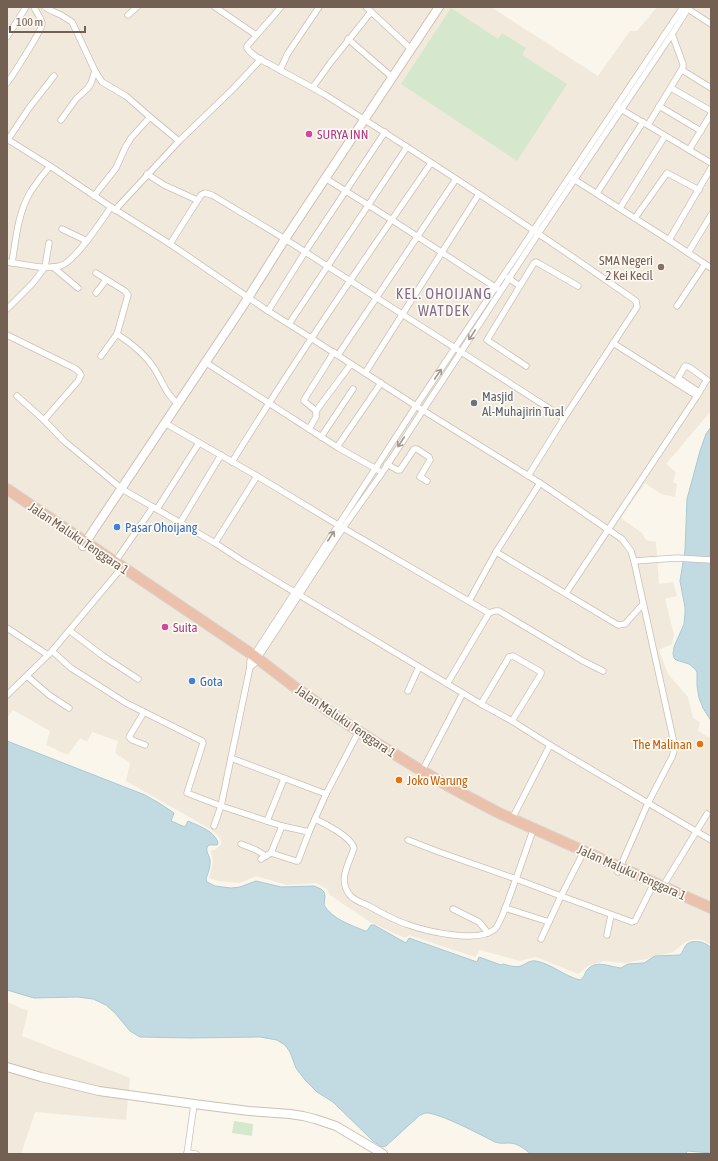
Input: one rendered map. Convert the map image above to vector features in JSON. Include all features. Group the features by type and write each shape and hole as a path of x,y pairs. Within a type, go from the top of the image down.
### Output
{"highway":[{"name":"Jalan Maluku Tenggara 1","path":"7,489 253,661 274,672 412,770 490,814 582,855 663,886 711,908"},
{"name":"Jalan Maluku Tenggara 1","path":"7,495 85,544"},
{"name":"Jalan Maluku Tenggara 1","path":"358,733 474,800 620,870 652,887 711,914"}],"street":[{"path":"7,37 26,7"},
{"path":"7,83 41,27 41,21 34,7"},
{"path":"45,7 62,15 72,22 95,71 101,80 126,96 179,141"},
{"path":"128,15 138,7"},
{"path":"215,7 256,35"},
{"path":"280,7 247,46 248,50 280,70 313,87 407,146 536,232 636,302 637,307 528,476"},
{"path":"280,70 288,53 319,7"},
{"path":"366,7 411,49"},
{"path":"85,544 439,7"},
{"path":"686,7 711,24"},
{"path":"619,108 672,34 686,7"},
{"path":"214,826 221,806 253,661 416,406 455,348 498,289 686,7"},
{"path":"313,87 348,39 372,12"},
{"path":"597,193 645,123 660,106 682,70 683,64 672,34"},
{"path":"348,39 392,77"},
{"path":"50,166 31,191 21,213 10,262 45,267 62,266 66,264 113,209 261,59"},
{"path":"682,70 711,88"},
{"path":"61,120 76,99 88,88 95,71"},
{"path":"54,76 29,108 7,140 50,166 113,209 170,244 268,311 540,483 622,539 629,546 634,561 674,747 672,757 648,803 620,870"},
{"path":"91,83 101,80"},
{"path":"670,88 711,113 689,150"},
{"path":"660,106 701,131"},
{"path":"619,108 711,163"},
{"path":"94,196 116,168 131,138 150,117"},
{"path":"268,311 305,252 385,132"},
{"path":"620,208 665,136"},
{"path":"289,324 326,266 407,146"},
{"path":"232,462 311,338 431,163"},
{"path":"669,240 711,168"},
{"path":"636,218 667,173 699,190"},
{"path":"147,174 164,185 197,200"},
{"path":"325,178 418,236 498,289"},
{"path":"572,178 636,218 711,268"},
{"path":"316,411 304,402 304,400 456,179"},
{"path":"170,244 202,193 212,194 564,418"},
{"path":"365,373 441,252 480,194"},
{"path":"688,253 711,215"},
{"path":"62,229 87,241"},
{"path":"340,527 382,472 460,352 498,289 508,278 536,232"},
{"path":"7,309 33,283 45,267 49,243"},
{"path":"526,366 487,340 534,263 536,262 578,286"},
{"path":"677,306 705,264"},
{"path":"53,267 78,288"},
{"path":"96,273 128,294 117,334 101,356"},
{"path":"508,278 520,286"},
{"path":"96,293 106,280"},
{"path":"117,334 130,343 151,363 170,398 178,404"},
{"path":"7,335 80,372 81,375 78,382 44,420"},
{"path":"613,343 698,394"},
{"path":"205,362 338,448 382,472"},
{"path":"309,429 316,417 316,411 351,364"},
{"path":"566,593 609,530 698,394 707,380 688,366 685,366 678,378 698,394"},
{"path":"338,448 381,383"},
{"path":"321,437 353,389"},
{"path":"17,396 44,420 64,441 122,488 447,684 512,721 711,840"},
{"path":"165,423 489,613"},
{"path":"7,695 70,631 117,566 199,443"},
{"path":"387,464 397,470 400,470 414,449 417,449 429,457 430,460 420,476 427,481"},
{"path":"180,522 221,455"},
{"path":"214,543 257,476"},
{"path":"469,602 496,552 540,483"},
{"path":"496,552 618,625 625,624 643,604"},
{"path":"634,561 677,558 711,560"},
{"path":"447,684 489,613 495,611 499,611 582,661 603,671"},
{"path":"7,628 50,653 135,708 202,741 203,743 187,793 282,826 310,832"},
{"path":"70,631 138,679"},
{"path":"481,704 509,657 512,656 541,672 512,721"},
{"path":"408,691 419,667"},
{"path":"27,676 49,695 69,708"},
{"path":"422,771 463,693"},
{"path":"144,712 129,737 132,740 145,745"},
{"path":"241,844 266,856 298,861 326,794 358,733"},
{"path":"512,819 550,745"},
{"path":"231,758 326,794"},
{"path":"267,821 284,779"},
{"path":"663,886 707,814"},
{"path":"315,819 349,840 354,846 344,874 346,887 350,896 407,925 460,936 475,936 488,933 494,930 497,926 516,879 532,833"},
{"path":"266,856 282,826"},
{"path":"408,840 633,922 652,887"},
{"path":"541,940 582,855"},
{"path":"505,908 549,922"},
{"path":"453,909 479,922 488,933"},
{"path":"607,935 611,914"},
{"path":"7,1067 99,1091 248,1111 290,1114 315,1119 336,1126 383,1154"},
{"path":"194,1104 187,1153 196,1154"}],"shaded area":[{"path":"7,7 491,7 598,76 630,31 637,31 657,7 711,7 711,411 666,464 676,472 673,482 677,484 675,497 661,494 645,483 621,518 642,533 646,540 656,542 659,584 673,582 677,596 665,599 674,635 672,644 659,650 668,674 688,697 693,718 700,722 698,731 710,738 711,742 711,945 705,941 695,939 684,943 673,952 625,963 604,961 588,966 578,974 536,957 520,961 480,950 475,957 409,935 405,938 370,922 330,895 327,889 316,883 287,885 256,876 240,883 218,881 209,878 213,863 211,850 215,850 222,843 218,835 126,781 130,763 115,753 118,741 92,732 87,742 80,738 68,755 46,745 50,731 13,710 7,718"},
{"path":"7,1002 28,1011 22,1036 130,1078 126,1120 35,1112 21,1154 7,1154"}],"green space":[{"path":"451,8 498,39 502,33 526,48 522,55 567,84 517,161 401,84"},
{"path":"234,1121 253,1124 252,1136 232,1133"}],"water":[{"path":"711,427 711,721 699,698 697,672 689,664 676,660 673,654 674,647 684,624 685,614 680,581 685,550 687,499 700,451 706,434"},
{"path":"7,741 145,795 174,813 171,821 185,827 188,821 210,832 214,835 218,843 217,845 209,845 207,847 210,862 206,879 207,882 215,886 231,888 240,887 256,881 281,887 314,886 324,892 324,905 327,910 337,918 365,931 367,931 371,925 374,925 406,943 409,938 477,962 479,957 501,965 503,964 516,967 536,961 580,980 584,977 587,970 595,965 603,964 621,968 628,964 644,963 655,956 680,955 686,945 690,942 696,941 706,944 711,948 711,1153 687,1151 686,1154 531,1154 515,1144 495,1142 450,1120 426,1113 420,1115 386,1146 382,1147 373,1141 333,1102 317,1092 305,1080 296,1068 290,1052 285,1045 277,1040 260,1037 140,1037 130,1031 106,1005 93,999 78,997 34,998 7,990"}],"place":[{"name":"SURYA INN","path":"309,134"},
{"name":"SMA Negeri 2 Kei Kecil","path":"661,267"},
{"name":"Masjid Al-Muhajirin Tual","path":"474,403"},
{"name":"Pasar Ohoijang","path":"117,527"},
{"name":"Suita","path":"165,627"},
{"name":"Gota","path":"192,681"},
{"name":"The Malinan","path":"700,744"},
{"name":"Joko Warung","path":"399,780"}],"district":[{"name":"KEL. OHOIJANG WATDEK","path":"444,302"}]}
